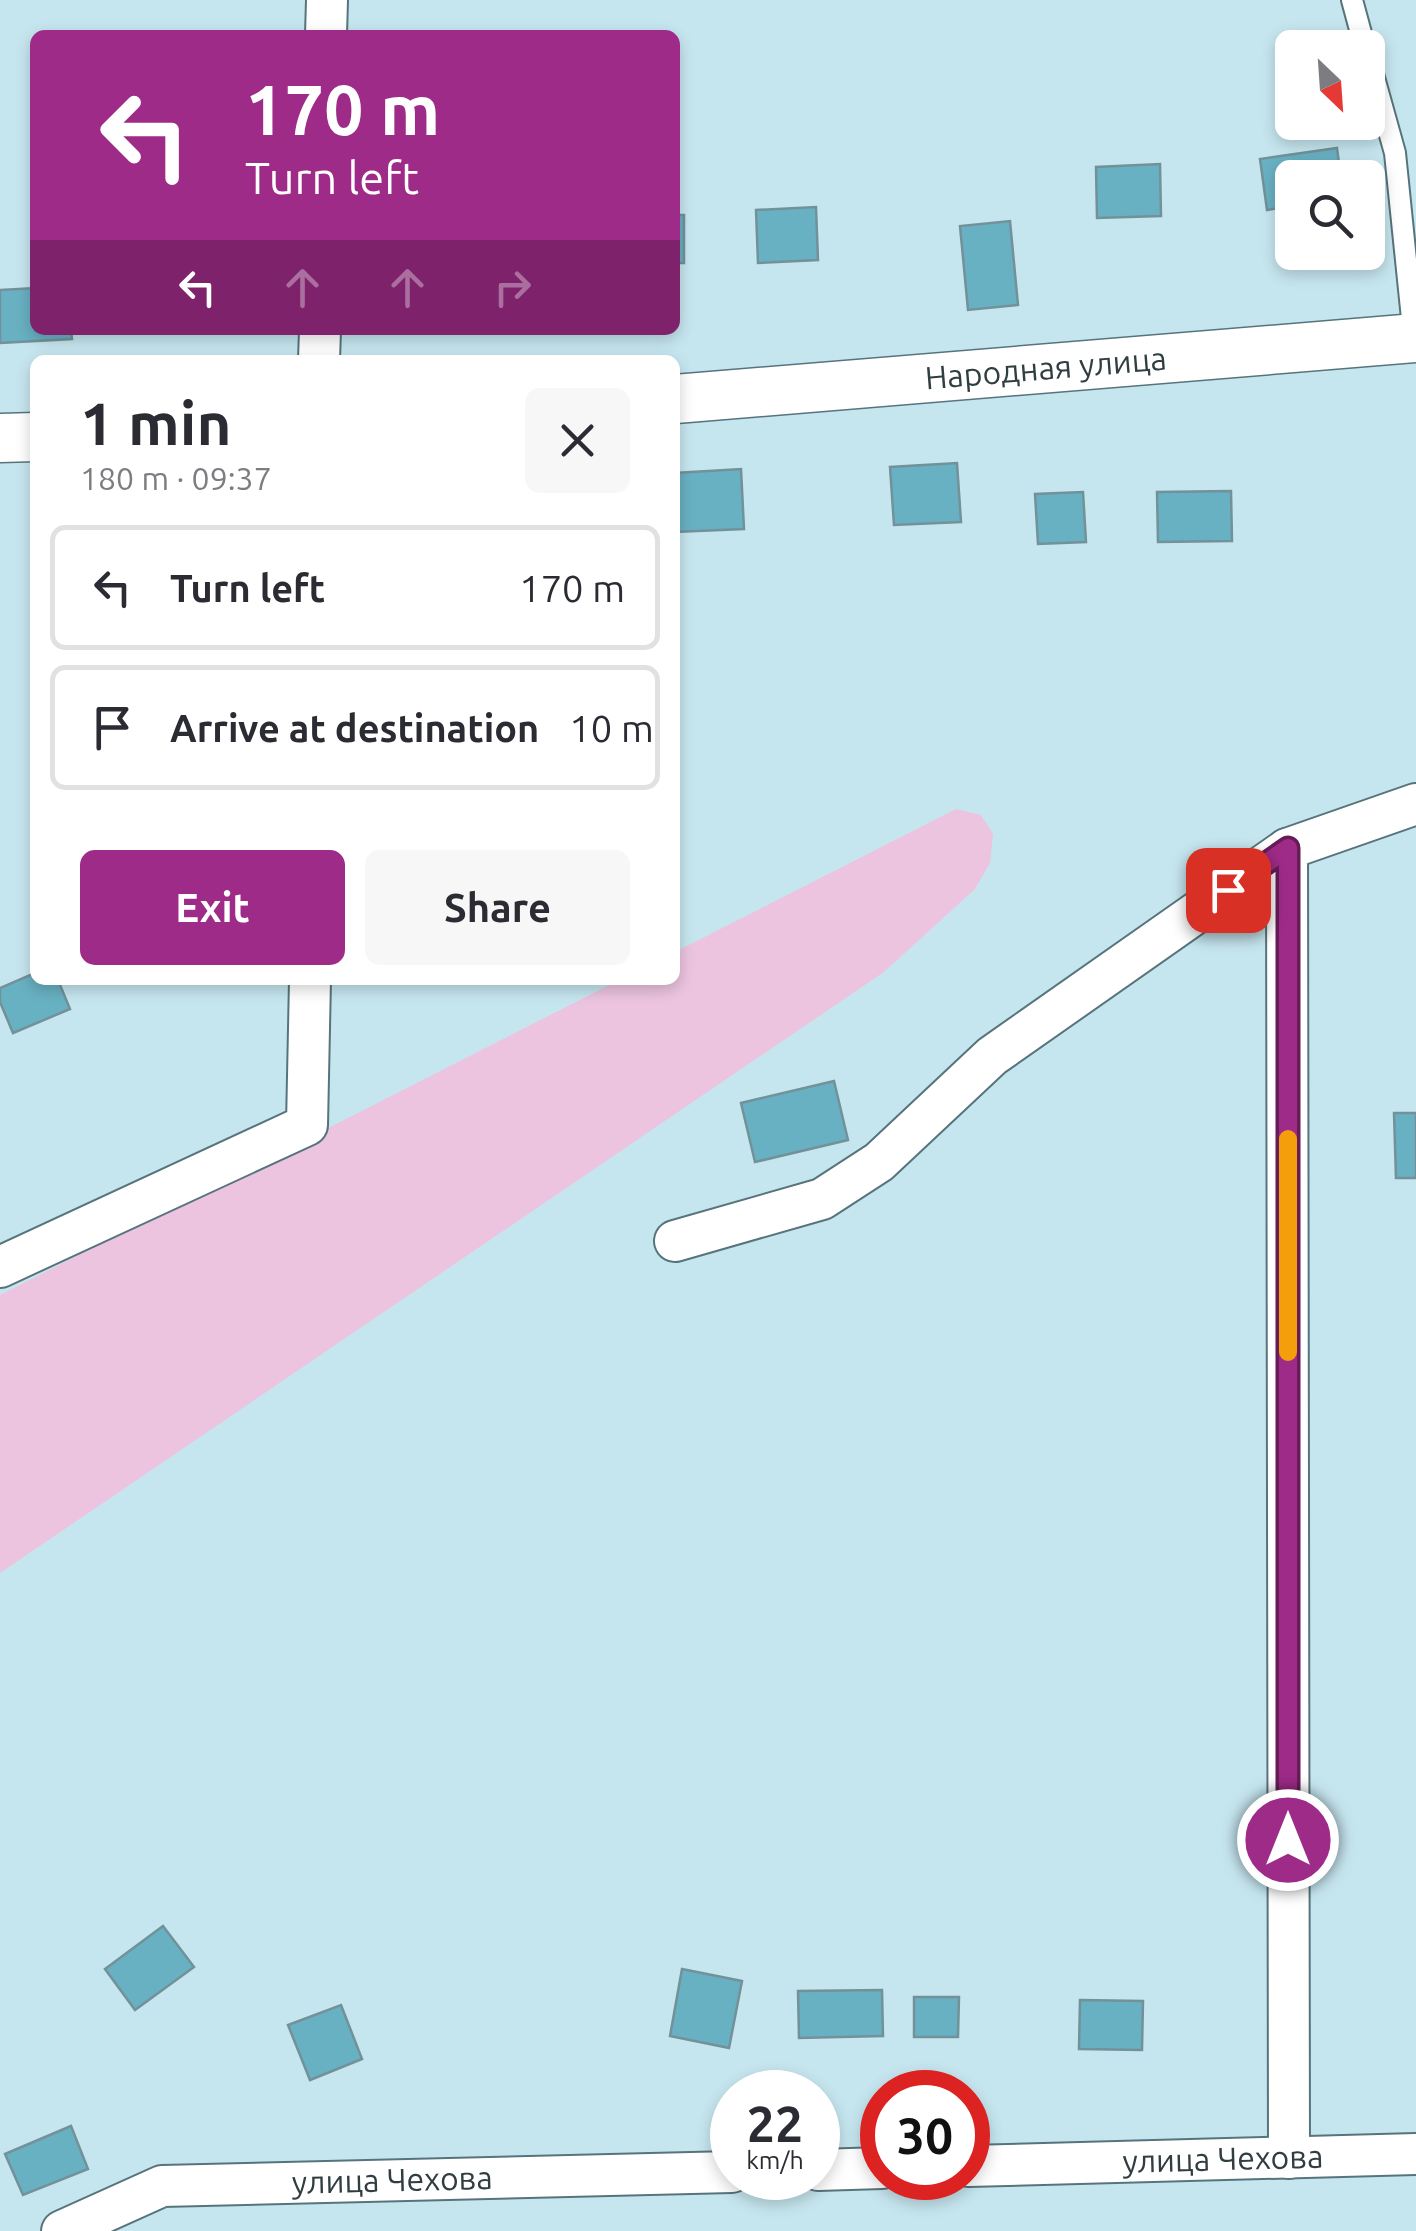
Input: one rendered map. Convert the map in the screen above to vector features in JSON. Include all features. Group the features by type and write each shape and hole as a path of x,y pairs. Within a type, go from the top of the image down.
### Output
{"street":[{"path":"326,30 327,0"},
{"name":"Народная улица","path":"680,399 1415,338"},
{"path":"0,438 30,437"},
{"path":"675,1241 822,1199 879,1162 992,1056 1288,848 1416,804"},
{"path":"1288,848 1289,2158"},
{"path":"0,1267 308,1125 310,985"},
{"name":"улица Чехова","path":"990,2165 1416,2154"},
{"name":"улица Чехова","path":"62,2231 162,2186 710,2173"}],"lane":[{"path":"1352,0 1360,30"},
{"path":"1385,119 1394,153 1415,338"}],"shaded area":[{"path":"956,809 981,815 993,834 990,863 975,889 884,972 0,1573 0,1295 609,985 680,985 680,949"}],"building":[{"path":"1337,148 1339,160 1275,160 1275,209 1267,210 1260,159"},
{"path":"1160,164 1161,216 1097,218 1096,167"},
{"path":"816,207 818,260 758,263 756,210"},
{"path":"680,215 684,215 684,263 680,263"},
{"path":"1010,221 1018,305 968,310 960,226"},
{"path":"30,288 30,335 72,335 72,339 0,343 0,290"},
{"path":"957,463 961,522 894,525 890,467"},
{"path":"741,469 744,529 680,532 680,473"},
{"path":"1231,491 1232,541 1158,542 1157,492"},
{"path":"1083,492 1086,542 1038,544 1035,494"},
{"path":"30,975 30,985 60,985 70,1009 13,1033 0,1002 0,988"},
{"path":"834,1081 848,1140 755,1162 741,1103"},
{"path":"1394,1113 1416,1113 1416,1178 1396,1178"},
{"path":"163,1926 194,1967 135,2010 105,1969"},
{"path":"682,1969 742,1981 729,2048 670,2036"},
{"path":"882,1990 883,2036 799,2038 798,1991"},
{"path":"914,1997 959,1997 958,2037 914,2037"},
{"path":"1080,2000 1143,2001 1142,2050 1079,2049"},
{"path":"341,2005 362,2059 310,2080 288,2025"},
{"path":"71,2126 88,2169 23,2195 5,2154"}],"slow traffic":[{"path":"1288,1139 1288,1352"}],"route":[{"path":"1228,890 1288,848 1288,1840"}]}
